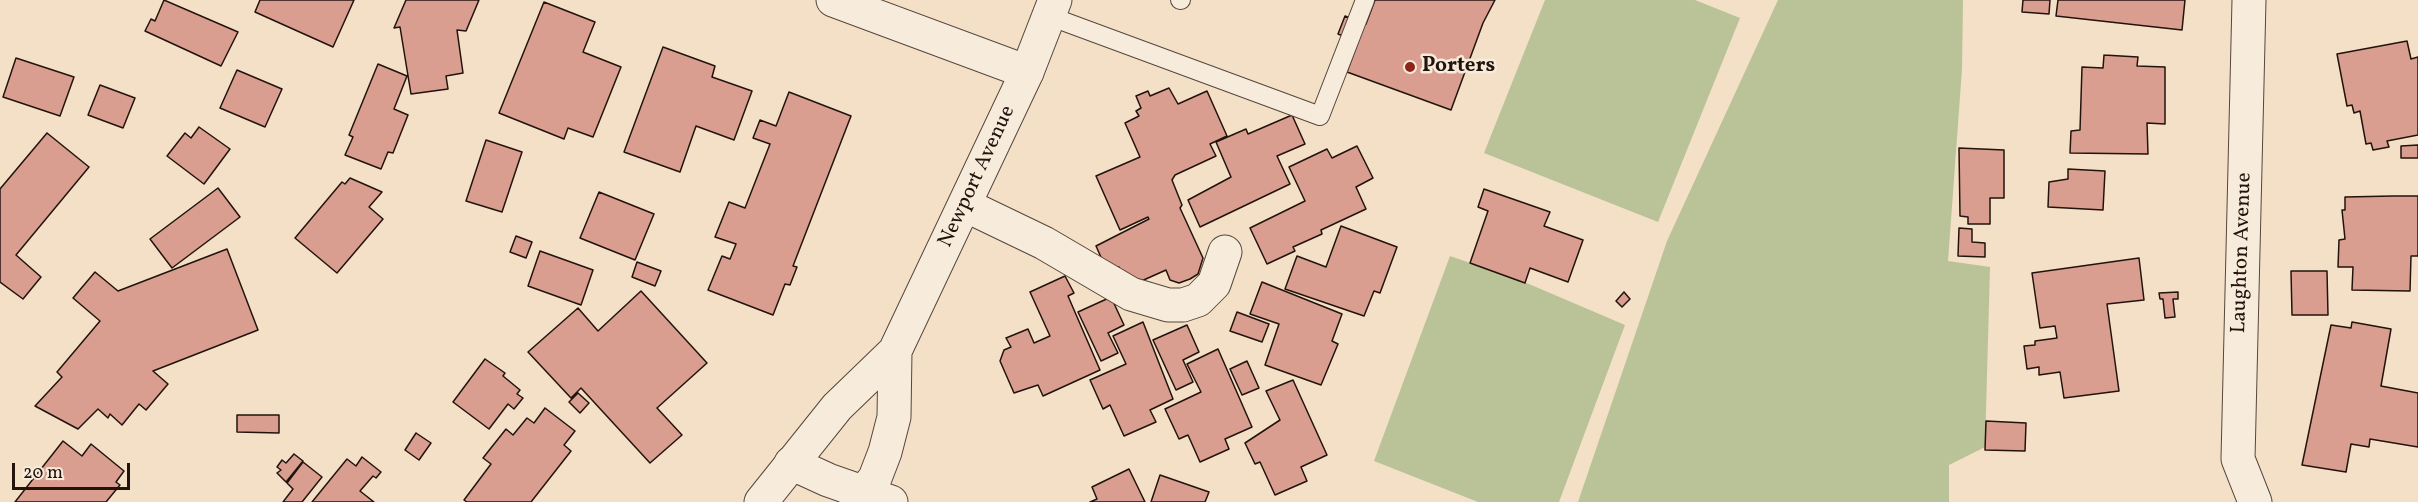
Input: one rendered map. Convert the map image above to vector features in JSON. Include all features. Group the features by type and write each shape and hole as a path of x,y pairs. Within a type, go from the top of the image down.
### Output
{"street":[{"path":"833,0 1027,72"},
{"name":"Laughton Avenue","path":"2249,0 2238,459 2255,502"},
{"name":"Newport Avenue","path":"761,502 837,407 895,351 1027,72 1052,8"},
{"path":"964,205 1044,243 1131,294 1168,305 1183,305 1197,300 1214,284 1225,252"},
{"name":"Newport Avenue","path":"871,498 894,417 895,351"},
{"path":"791,463 871,498"}],"lane":[{"path":"1052,8 1320,116 1365,0"}],"green space":[{"path":"1545,0 1695,0 1740,18 1658,222 1484,153"},
{"path":"1778,0 1963,0 1962,69 1948,261 1990,267 1985,447 1949,465 1949,502 1578,502 1667,241"},
{"path":"1450,256 1522,281 1625,325 1559,502 1478,502 1374,461"}],"building":[{"path":"164,0 238,32 221,66 145,31 151,19 155,21"},
{"path":"260,0 354,0 333,47 255,12"},
{"path":"406,0 479,0 466,31 457,30 463,73 446,76 448,89 411,94 400,27 394,28"},
{"path":"1375,0 1495,0 1483,23 1451,110 1347,72 1358,42 1338,34 1345,16 1366,24"},
{"path":"2023,0 2050,0 2049,14 2022,12"},
{"path":"2058,0 2185,0 2182,30 2056,16"},
{"path":"544,2 595,22 583,52 621,67 593,137 568,128 564,139 499,113"},
{"path":"2407,41 2411,59 2418,57 2418,135 2387,141 2389,147 2373,150 2371,143 2366,144 2360,111 2354,113 2352,105 2347,106 2337,54"},
{"path":"663,47 715,66 712,77 752,91 734,140 696,126 680,172 624,152"},
{"path":"2104,55 2138,57 2137,66 2165,67 2165,124 2147,123 2148,154 2070,153 2071,131 2080,130 2082,67 2103,68"},
{"path":"16,58 74,77 60,116 3,97"},
{"path":"378,64 407,76 394,109 408,115 393,153 388,152 381,169 345,155 353,137 349,135"},
{"path":"237,70 282,89 265,127 220,108"},
{"path":"100,85 135,98 123,128 88,115"},
{"path":"1169,88 1178,104 1207,91 1227,136 1210,144 1216,156 1175,175 1172,180 1182,205 1180,208 1203,258 1198,274 1190,279 1179,283 1170,280 1166,270 1128,287 1119,267 1108,273 1096,246 1149,219 1148,217 1120,230 1096,176 1140,157 1125,123 1139,116 1136,111 1141,108 1136,96 1148,91 1150,96"},
{"path":"789,92 851,116 793,266 797,267 790,285 785,284 773,315 708,290 722,256 730,259 736,244 715,237 729,202 745,208 770,144 753,138 760,120 776,126"},
{"path":"1292,115 1305,144 1277,156 1290,184 1200,227 1188,200 1231,177 1216,142 1246,129 1248,134"},
{"path":"199,127 230,149 204,184 167,156 185,133 191,138"},
{"path":"47,133 89,167 16,255 41,277 23,299 0,282 0,189"},
{"path":"486,140 522,152 502,212 466,201"},
{"path":"2418,145 2418,158 2401,158 2401,146"},
{"path":"1357,146 1373,178 1356,187 1366,209 1321,230 1322,234 1293,247 1295,251 1267,264 1250,228 1305,201 1289,167 1327,149 1332,158"},
{"path":"1959,148 2004,150 2004,198 1990,198 1990,224 1968,224 1968,217 1960,216"},
{"path":"2068,169 2105,171 2103,210 2048,207 2049,182 2068,179"},
{"path":"350,178 382,192 369,207 383,219 337,273 295,238 342,182 345,184"},
{"path":"218,188 240,217 172,268 150,239"},
{"path":"1484,189 1550,212 1544,226 1583,240 1568,282 1530,268 1525,283 1470,263 1488,211 1478,207"},
{"path":"599,192 654,214 635,260 580,238"},
{"path":"2418,196 2418,256 2411,256 2410,291 2352,290 2353,267 2338,267 2339,240 2345,239 2342,210 2345,210 2345,197"},
{"path":"1341,226 1397,247 1380,293 1374,291 1364,316 1285,289 1297,256 1326,267"},
{"path":"1959,228 1972,229 1972,242 1985,243 1985,257 1958,256"},
{"path":"516,236 532,242 526,258 510,252"},
{"path":"227,249 258,330 153,371 168,384 146,410 139,404 122,425 110,414 108,418 98,409 78,429 35,406 62,377 57,372 100,321 73,298 95,272 118,291"},
{"path":"540,251 593,270 581,305 528,286"},
{"path":"2139,258 2144,300 2107,304 2119,391 2064,398 2060,372 2039,375 2039,367 2027,369 2024,346 2035,345 2035,341 2057,338 2055,326 2040,328 2032,273"},
{"path":"637,262 661,271 655,286 632,277"},
{"path":"2291,271 2327,271 2328,315 2292,315"},
{"path":"1065,276 1074,293 1068,296 1100,370 1043,396 1038,385 1014,393 1000,361 1004,350 1011,347 1006,338 1028,329 1034,343 1050,336 1030,292"},
{"path":"1262,282 1342,314 1332,341 1338,344 1321,385 1265,365 1279,324 1250,314"},
{"path":"641,291 707,363 657,408 682,435 650,463 581,388 571,398 528,352 578,308 598,331"},
{"path":"1624,292 1630,299 1622,307 1616,301"},
{"path":"2178,292 2178,299 2173,299 2175,317 2165,318 2163,299 2160,299 2159,293"},
{"path":"1111,297 1124,325 1108,333 1118,353 1101,361 1078,312"},
{"path":"1237,312 1269,324 1262,342 1230,331"},
{"path":"1143,322 1173,399 1150,410 1156,422 1124,436 1110,405 1103,409 1090,380 1126,364 1113,336"},
{"path":"2352,322 2391,329 2381,386 2418,393 2418,447 2370,439 2369,447 2351,444 2346,472 2302,465 2331,325 2351,328"},
{"path":"1187,325 1199,352 1183,360 1193,382 1176,390 1153,340"},
{"path":"1218,349 1252,427 1225,439 1229,449 1200,462 1188,435 1179,439 1165,409 1201,392 1187,364"},
{"path":"485,359 505,373 503,376 520,390 517,394 523,398 514,409 508,404 489,429 453,402"},
{"path":"1247,361 1259,388 1242,395 1230,369"},
{"path":"1293,380 1327,455 1301,467 1307,481 1275,495 1260,462 1255,464 1245,443 1280,420 1266,391"},
{"path":"578,393 589,403 580,413 569,402"},
{"path":"545,408 575,431 564,445 571,451 531,502 467,502 464,500 491,464 483,458 506,429 513,435 527,418 534,423"},
{"path":"237,415 279,415 279,433 237,432"},
{"path":"1986,421 2026,423 2025,451 1985,450"},
{"path":"416,433 431,443 419,460 405,450"},
{"path":"63,441 82,456 91,444 124,471 116,482 120,485 106,502 15,502"},
{"path":"294,454 303,461 286,482 277,473 281,470 277,467 282,460 286,463"},
{"path":"362,457 381,472 376,478 373,476 360,491 374,502 312,502 347,459 356,466"},
{"path":"303,462 322,477 302,502 283,502 293,489 287,483"},
{"path":"1129,469 1145,502 1090,502 1097,499 1092,487"},
{"path":"1160,475 1209,492 1205,502 1151,502"}],"place":[{"name":"Porters","path":"1410,67"}]}
